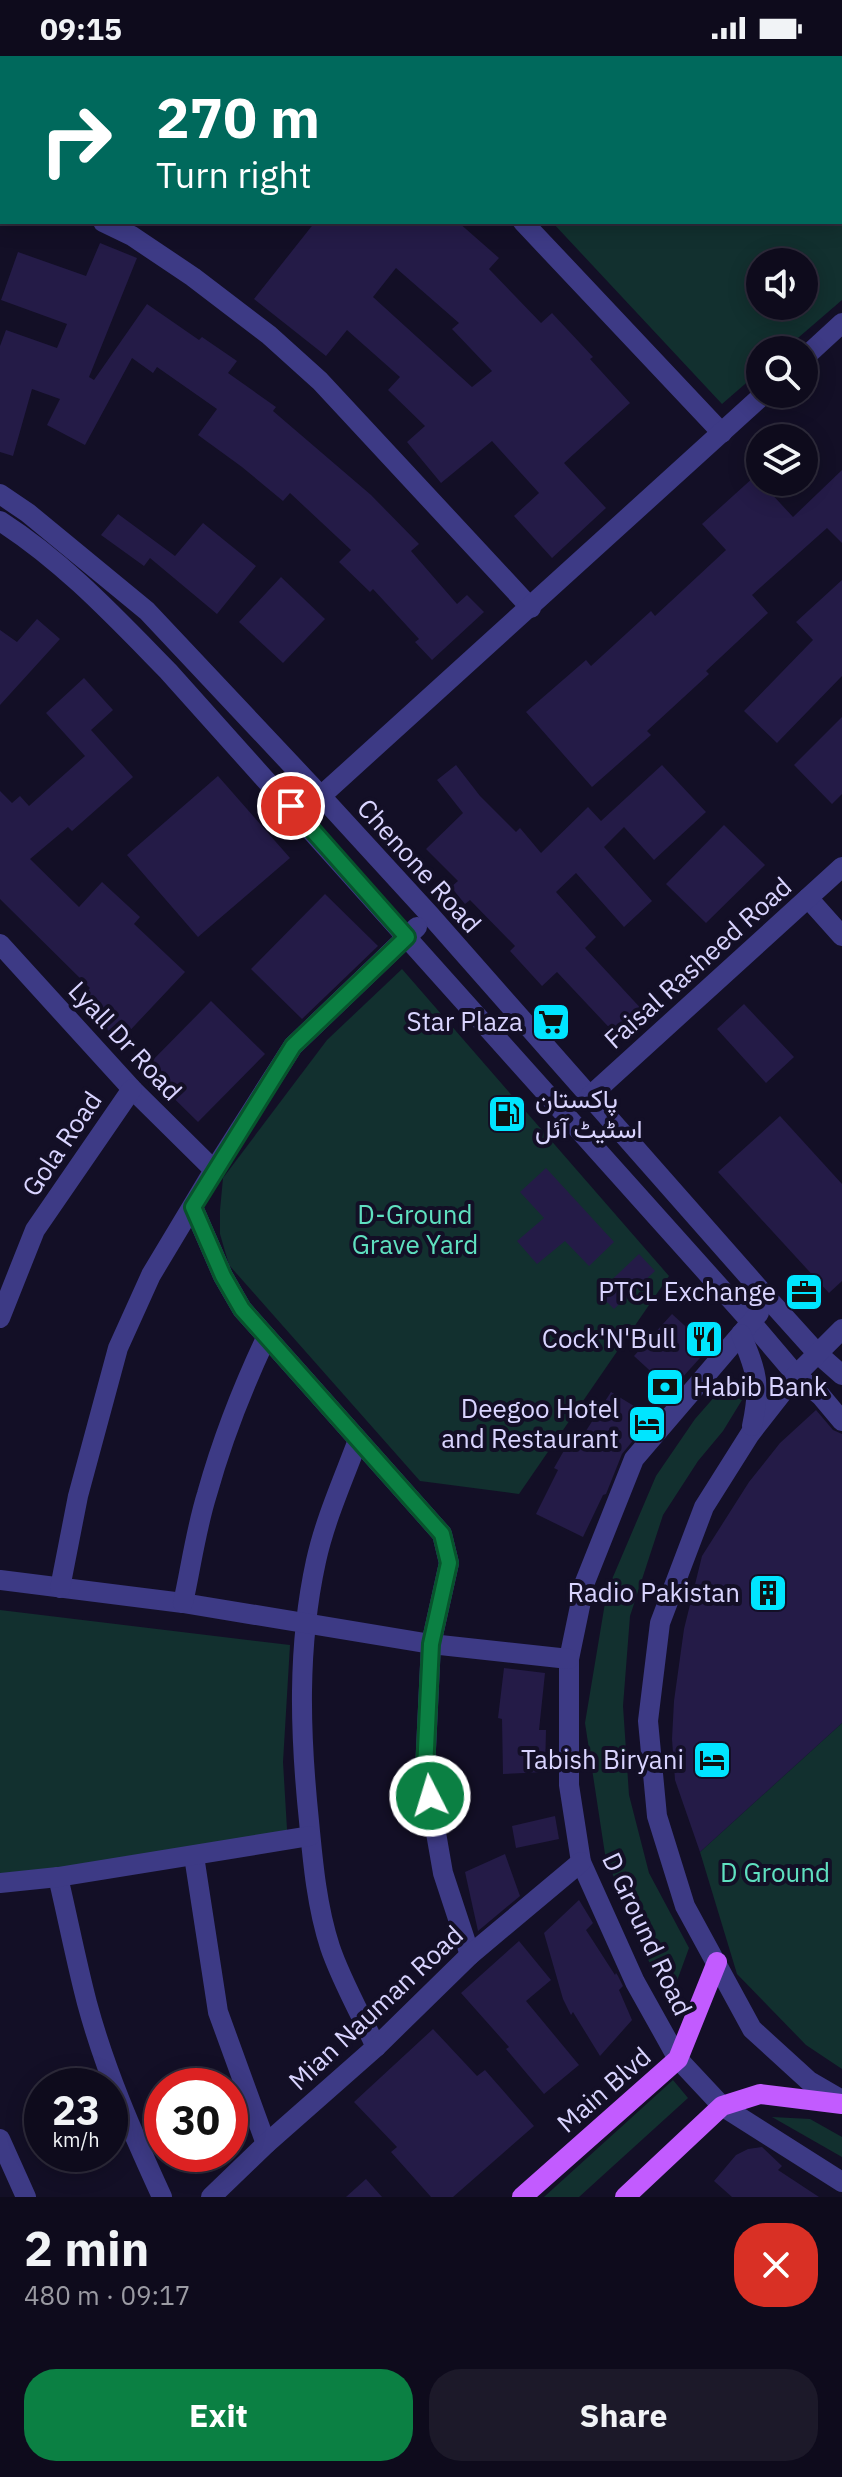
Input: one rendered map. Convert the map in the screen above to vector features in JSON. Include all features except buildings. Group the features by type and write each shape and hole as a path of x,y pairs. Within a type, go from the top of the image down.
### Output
{"main road":[{"name":"Main Blvd","path":"522,2197 678,2059 717,1962"},
{"path":"625,2197 722,2106 760,2094 842,2102"}],"street":[{"path":"107,224 132,236 193,277 279,344 320,381 531,608"},
{"path":"525,224 722,433"},
{"path":"818,345 842,323"},
{"path":"321,796 749,408"},
{"name":"Chenone Road","path":"0,494 28,513 147,611 430,915 771,1302 842,1377"},
{"path":"0,521 35,544 118,619 407,937 746,1328 821,1396 842,1421"},
{"name":"Faisal Rasheed Road","path":"589,1097 842,867"},
{"path":"808,898 842,936"},
{"path":"60,1588 78,1496 118,1348 151,1275 293,1046 430,915"},
{"name":"Lyall Dr Road","path":"0,944 132,1089 214,1170"},
{"name":"Gola Road","path":"0,1318 35,1230 132,1089"},
{"path":"193,1207 223,1276 242,1309 442,1534 449,1563 431,1644 425,1770 443,1873 470,1955"},
{"name":"D Ground Road","path":"771,1302 634,1459 585,1582 569,1659 569,1785 581,1862 635,1982 678,2059 722,2106 842,2182"},
{"path":"746,1328 758,1383 758,1400 750,1434"},
{"path":"842,1329 796,1375 750,1434 704,1507 660,1623 648,1721 657,1816 685,1906 752,2029 809,2081 842,2102"},
{"path":"183,1603 206,1497 221,1445 238,1397 266,1338"},
{"path":"821,1396 842,1377"},
{"path":"358,1440 324,1531 316,1563 306,1623 300,1703 318,1897 331,1949 376,2047"},
{"path":"0,1580 183,1603 431,1644 569,1659"},
{"path":"0,1883 58,1877 310,1836"},
{"path":"194,1856 218,2012 266,2144"},
{"name":"Mian Nauman Road","path":"211,2197 376,2047 470,1955 581,1862"},
{"path":"58,1877 88,2004 106,2062 127,2119 162,2197"},
{"path":"0,2139 26,2197"}],"green space":[{"path":"554,224 842,224 842,300 800,336 746,336 746,383 722,404"},
{"name":"D-Ground Grave Yard","path":"402,969 669,1276 519,1494 420,1481 229,1265 220,1234 223,1178 327,1040"},
{"path":"731,1378 742,1400 663,1515 630,1616 623,1706 629,1795 649,1873 689,1948 670,2000 639,1943 605,1854 585,1723 607,1591 656,1476 695,1419"},
{"path":"0,1610 290,1645 283,1762 288,1846 0,1881"},
{"name":"D Ground","path":"842,1723 842,2069 806,2045 737,1974 700,1852"},
{"path":"673,2080 688,2098 579,2197 544,2197"},
{"path":"772,2117 810,2119 842,2137 842,2157"}],"place":[{"name":"Star Plaza","path":"551,1022"},
{"name":"پاکستان اسٹیٹ آئل","path":"507,1114"},
{"name":"PTCL Exchange","path":"804,1292"},
{"name":"Cock'N'Bull","path":"704,1339"},
{"name":"Habib Bank","path":"665,1387"},
{"name":"Deegoo Hotel and Restaurant","path":"647,1424"},
{"name":"Radio Pakistan","path":"768,1593"},
{"name":"Tabish Biryani","path":"712,1760"}],"route":[{"path":"291,806 407,937 293,1046 193,1207 223,1276 242,1309 442,1534 449,1563 431,1644 425,1770 430,1796"}]}
